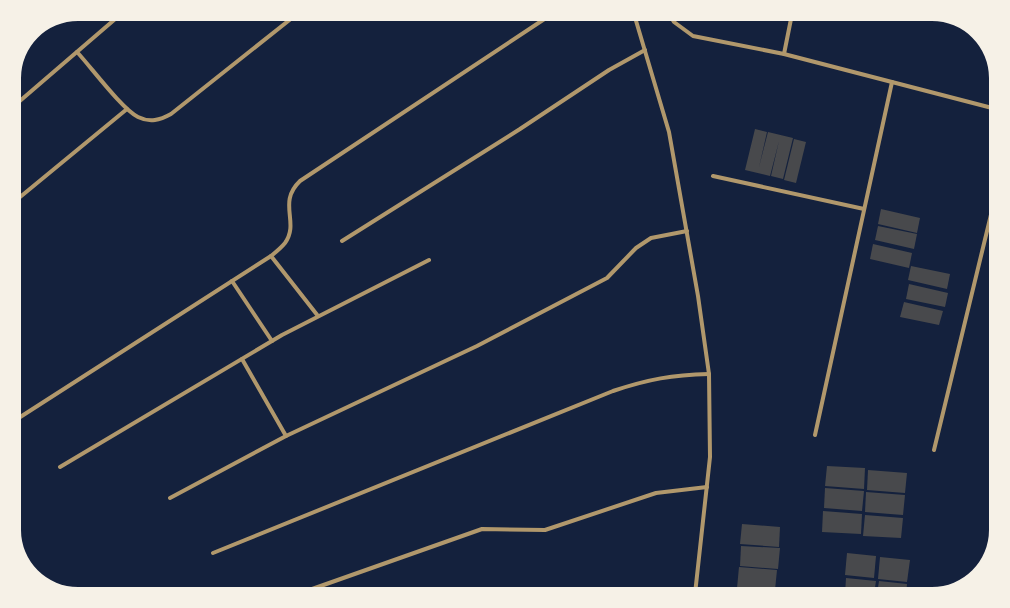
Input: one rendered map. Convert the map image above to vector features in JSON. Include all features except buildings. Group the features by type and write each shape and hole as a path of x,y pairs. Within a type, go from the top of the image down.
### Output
{"street":[{"path":"21,100 113,21"},
{"path":"77,52 127,109 139,118 154,120 171,114 288,21"},
{"path":"21,417 271,256 286,242 290,226 289,197 291,191 300,181 541,21"},
{"path":"636,21 669,132 687,231 709,374 710,457 696,587"},
{"path":"673,21 694,36 784,54 989,107"},
{"path":"784,54 791,21"},
{"path":"342,241 520,129 609,70 645,50"},
{"path":"815,436 892,82"},
{"path":"21,196 127,109"},
{"path":"713,176 864,209"},
{"path":"934,450 989,223"},
{"path":"170,498 286,436 477,346 607,278 636,248 651,238 687,231"},
{"path":"271,256 318,316"},
{"path":"60,467 272,341 429,260"},
{"path":"232,281 272,341"},
{"path":"242,359 286,436"},
{"path":"213,553 613,391 658,377 709,374"},
{"path":"318,587 482,530 546,530 656,493 706,487"}]}
